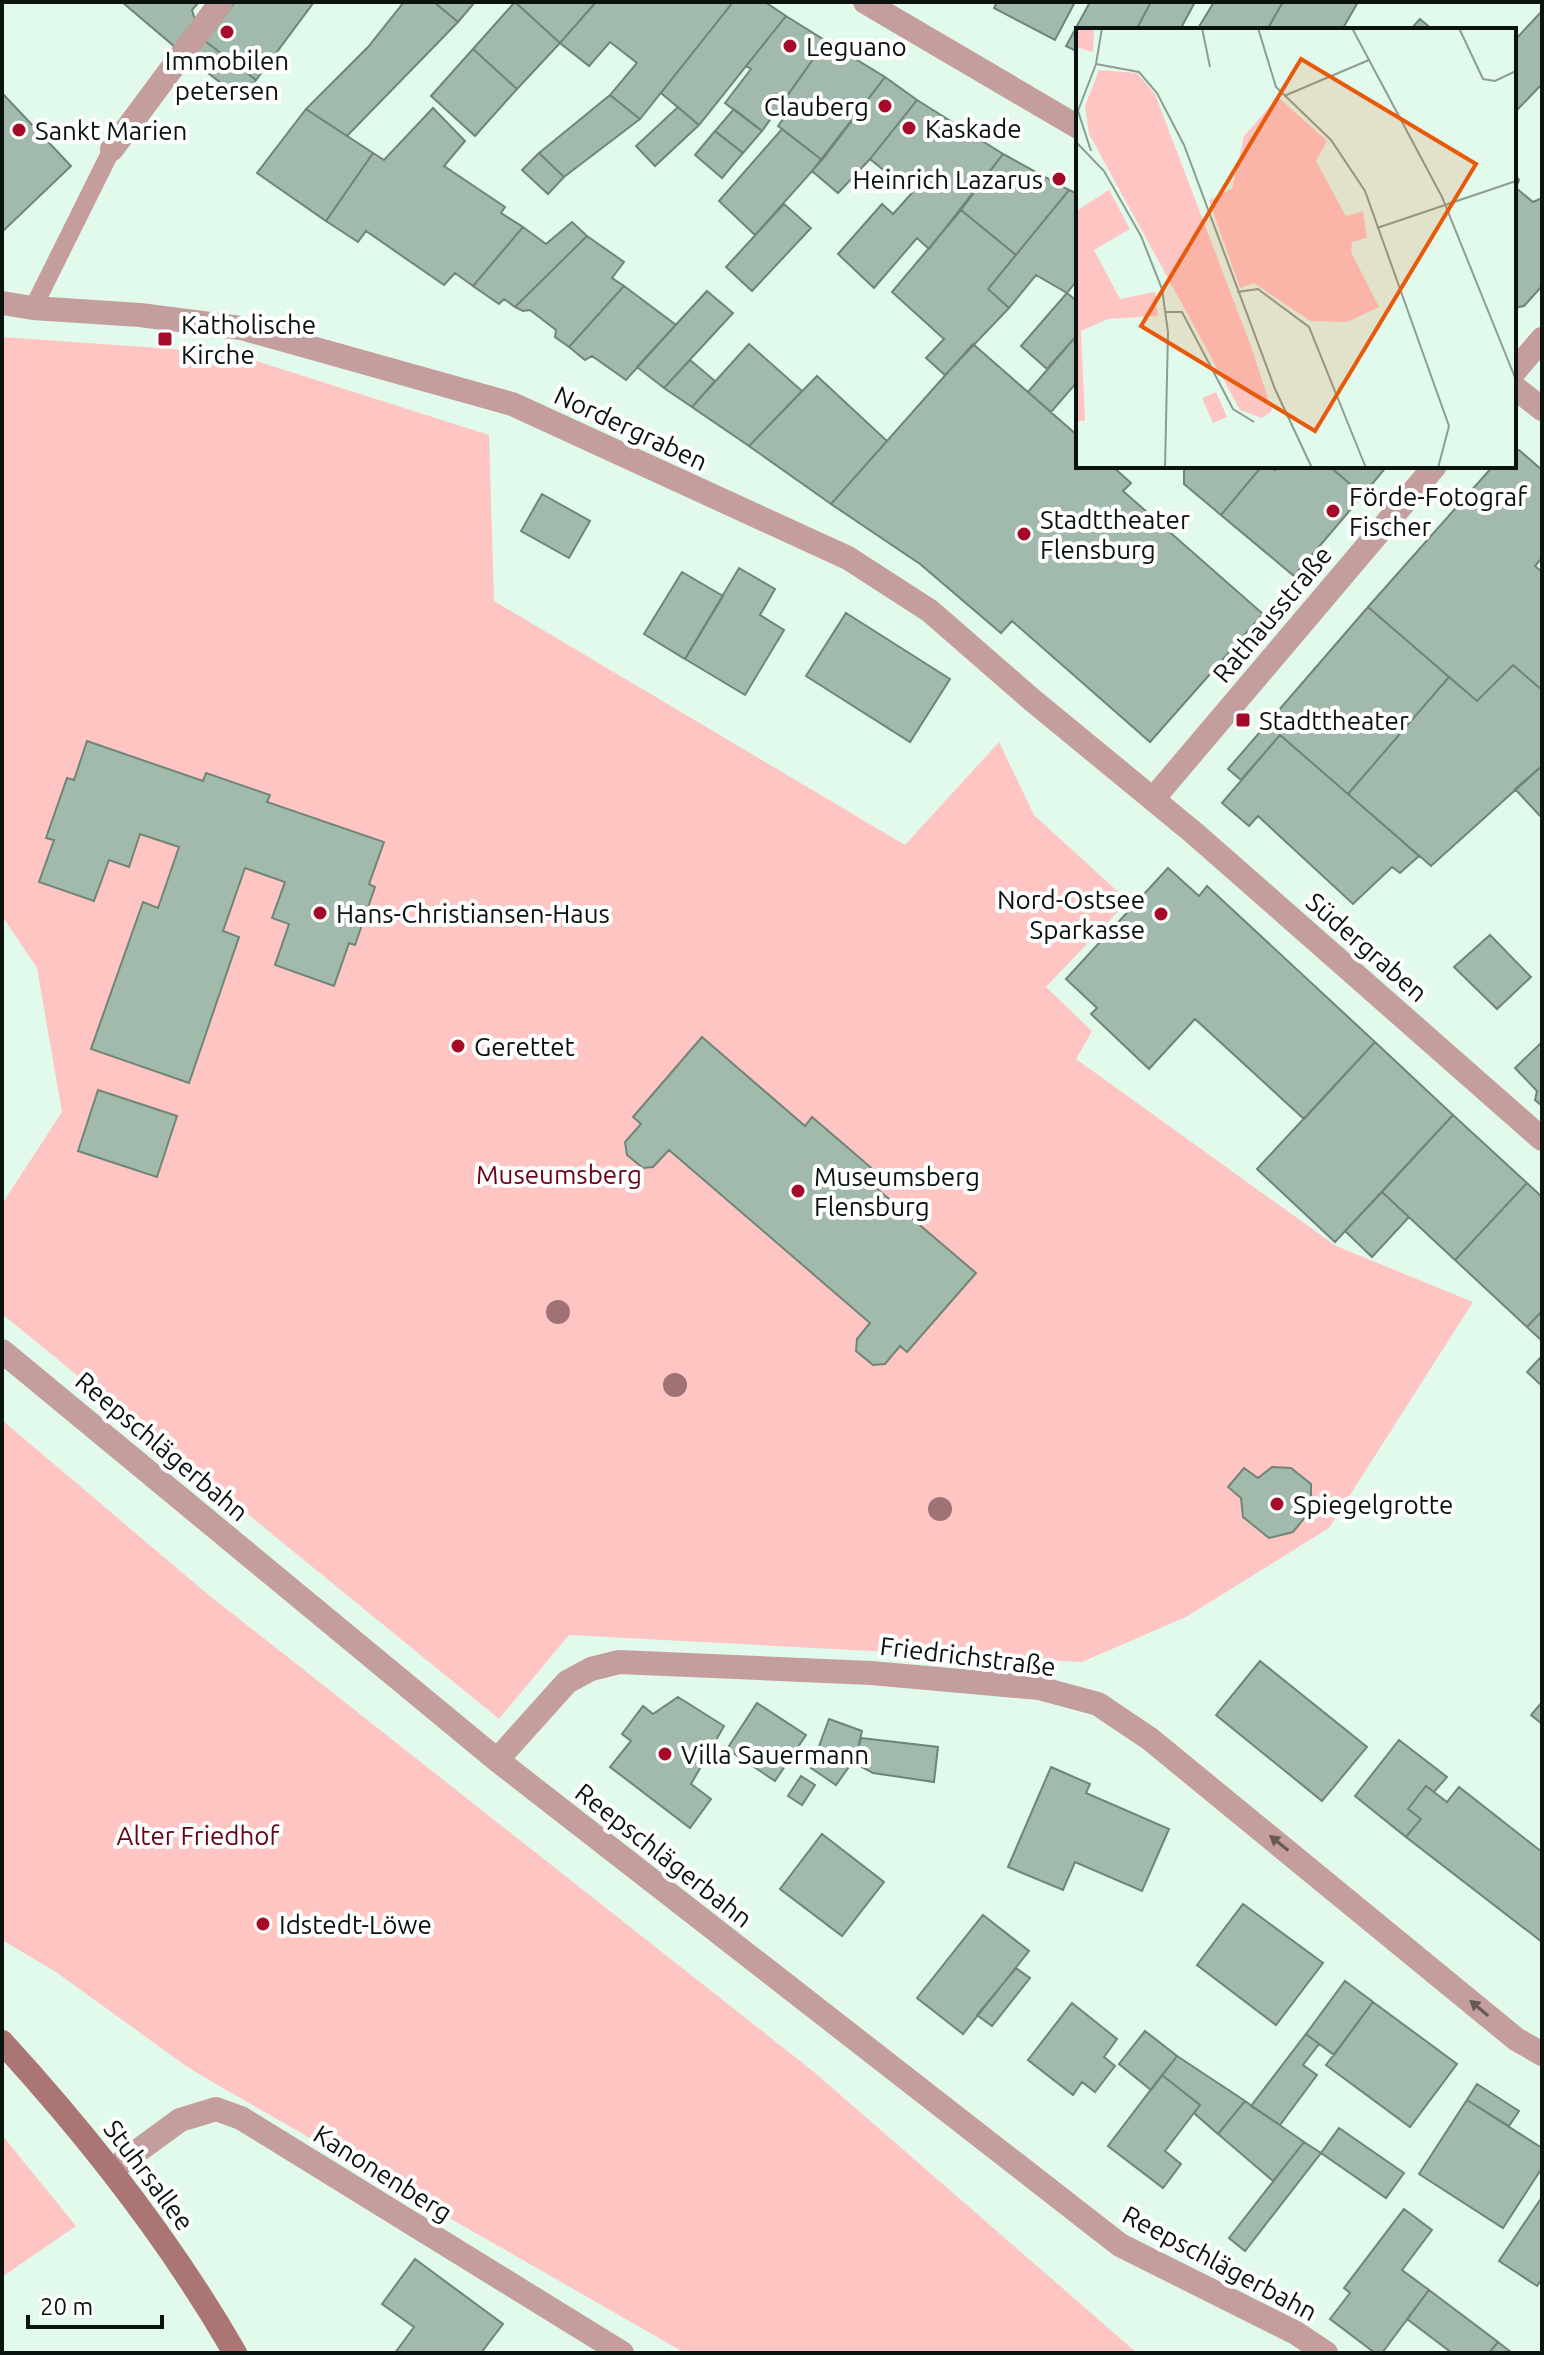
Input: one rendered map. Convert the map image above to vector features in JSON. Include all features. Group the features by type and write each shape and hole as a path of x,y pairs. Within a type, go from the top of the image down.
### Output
{"main road":[{"name":"Stuhrsallee","path":"2,2042 113,2169 199,2290 235,2353"}],"street":[{"path":"112,149 221,2"},
{"path":"865,2 1076,126"},
{"name":"Nordergraben","path":"2,303 140,315 241,328 512,404 848,558 930,611 1153,799"},
{"path":"1516,370 1542,339"},
{"path":"1516,389 1542,409"},
{"name":"Rathausstraße","path":"1153,799 1433,468"},
{"name":"Südergraben","path":"1153,799 1542,1139"},
{"name":"Reepschlägerbahn","path":"2,1351 497,1760 1120,2245 1296,2333 1326,2353"},
{"name":"Friedrichstraße","path":"497,1760 567,1682 591,1669 619,1662 871,1673 1039,1688 1098,1704 1150,1739 1516,2039 1542,2054"},
{"name":"Kanonenberg","path":"113,2169 180,2120 216,2109 241,2118 622,2353"}],"lane":[{"path":"33,308 112,149"}],"green space":[{"name":"Museumsberg","path":"2,337 231,353 489,435 494,601 905,845 999,742 1034,815 1128,901 1046,987 1092,1031 1076,1059 1336,1246 1473,1302 1329,1528 1186,1617 1082,1662 569,1635 499,1719 2,1314 2,1204 62,1112 37,968 2,916"},
{"name":"Alter Friedhof","path":"2,1420 205,1592 814,2072 1137,2353 685,2353 214,2083 56,1972 2,1940"},
{"path":"2,2135 76,2226 2,2277"}],"building":[{"path":"122,2 199,2 192,10 196,23 175,47"},
{"path":"235,2 314,2 256,80 205,41"},
{"path":"404,2 434,2 458,22 347,136 306,109 368,47"},
{"path":"434,2 475,2 458,22"},
{"path":"515,2 560,43 517,89 473,49"},
{"path":"515,2 596,2 560,43"},
{"path":"596,2 733,2 640,119 610,95 637,63 610,42 589,66 560,43"},
{"path":"733,2 765,2 786,16 699,125 661,93"},
{"path":"997,2 1075,2 1055,40 994,8"},
{"path":"1090,2 1151,2 1137,28 1076,28 1076,51 1066,46"},
{"path":"1151,2 1195,2 1181,28 1137,28"},
{"path":"1214,2 1283,2 1268,28 1198,28"},
{"path":"1283,2 1358,2 1343,28 1268,28"},
{"path":"1542,11 1542,84 1517,110 1516,109 1516,39"},
{"path":"786,16 826,41 762,131 725,103 751,69 746,66"},
{"path":"1420,19 1431,28 1412,28"},
{"path":"205,41 256,80 242,99 191,60"},
{"path":"826,41 885,77 822,160 778,126 791,108 783,102"},
{"path":"473,49 517,89 475,136 431,96"},
{"path":"885,77 917,100 838,193 812,171"},
{"name":"Sankt Marien","path":"2,93 71,166 2,232"},
{"path":"610,95 640,119 564,177 539,153"},
{"path":"917,100 1003,154 929,249 917,238 874,288 838,254 882,204 893,214 912,193 870,159"},
{"path":"678,107 699,125 655,166 636,146"},
{"path":"433,108 465,141 444,166 505,207 501,213 523,227 473,286 455,273 444,285 366,231 358,242 326,221 373,153 384,160"},
{"path":"306,109 373,153 326,221 257,173"},
{"path":"734,109 762,131 743,153 715,131"},
{"path":"782,129 822,160 755,235 719,201"},
{"path":"715,131 743,153 722,178 695,155"},
{"path":"539,153 564,177 548,194 522,170"},
{"path":"1003,154 1069,190 1016,255 961,210"},
{"path":"1516,188 1533,202 1542,198 1542,286 1524,306 1516,308"},
{"path":"1069,190 1076,193 1076,282 1067,293 1036,275 1009,308 988,289"},
{"path":"784,204 811,228 752,291 726,267"},
{"path":"961,210 1016,255 988,289 1009,308 945,375 926,358 944,339 892,292"},
{"path":"572,222 587,236 515,307 504,299 499,304 473,286 523,227 546,244"},
{"path":"587,236 624,262 612,278 624,286 569,347 555,337 556,330 530,310 515,307"},
{"path":"624,286 676,325 626,380 592,356 585,360 569,347"},
{"path":"707,291 733,313 664,388 637,367"},
{"path":"1067,293 1076,300 1076,336 1047,369 1021,346"},
{"path":"1076,336 1076,383 1051,412 1028,392"},
{"path":"749,344 802,391 749,446 692,407"},
{"name":"Stadttheater Flensburg","path":"973,344 1076,434 1076,468 1114,468 1131,483 1123,491 1263,614 1150,742 1012,621 1001,633 920,564 831,504"},
{"path":"690,360 715,381 692,407 664,388"},
{"path":"817,376 887,441 831,504 749,446"},
{"path":"1516,451 1542,470 1542,558 1535,566 1542,572 1542,690 1513,665 1477,701 1368,607 1491,468 1516,468"},
{"path":"1184,468 1260,468 1221,515 1184,484"},
{"path":"1260,468 1331,468 1363,495 1294,576 1221,515"},
{"path":"1331,468 1385,468 1363,495"},
{"path":"542,494 590,521 569,558 521,531"},
{"path":"739,568 775,589 760,615 784,630 745,695 685,659"},
{"path":"682,572 723,596 685,659 644,634"},
{"path":"1368,607 1449,677 1348,794 1280,735 1241,780 1228,769"},
{"path":"846,613 950,679 910,742 806,676"},
{"path":"1513,665 1542,690 1542,766 1431,866 1348,794 1449,677 1477,701"},
{"path":"1280,735 1419,856 1400,873 1392,867 1353,904 1258,816 1249,826 1222,803"},
{"name":"Hans-Christiansen-Haus","path":"87,741 203,781 206,773 270,795 267,802 384,842 369,884 375,887 355,945 349,943 334,986 275,965 289,924 272,918 285,882 245,868 223,931 239,937 189,1083 91,1049 143,902 158,908 179,847 140,834 129,867 109,860 94,901 39,882 54,840 46,838 67,778 74,780"},
{"path":"1542,766 1542,818 1515,789"},
{"path":"1168,868 1199,896 1207,886 1375,1042 1304,1119 1195,1019 1149,1069 1091,1014 1097,1008 1066,979"},
{"path":"1490,935 1531,977 1497,1009 1454,967"},
{"path":"702,1037 805,1126 812,1117 883,1178 875,1187 976,1273 907,1352 900,1346 885,1364 873,1365 856,1351 857,1339 870,1323 669,1150 653,1167 643,1168 627,1155 625,1142 641,1124 633,1117"},
{"path":"1375,1042 1453,1115 1335,1242 1257,1169"},
{"path":"1542,1042 1541,1105 1535,1100 1537,1091 1515,1068"},
{"path":"98,1090 177,1116 157,1177 78,1151"},
{"path":"1453,1115 1527,1183 1455,1260 1382,1192"},
{"path":"1527,1183 1542,1197 1542,1311 1527,1327 1455,1260"},
{"path":"1382,1192 1409,1217 1372,1257 1345,1231"},
{"path":"1542,1311 1542,1341 1527,1327"},
{"path":"1542,1356 1542,1386 1527,1372"},
{"name":"Spiegelgrotte","path":"1272,1467 1291,1468 1311,1484 1311,1510 1293,1532 1269,1538 1243,1517 1241,1498 1228,1487 1244,1468 1258,1478"},
{"path":"1260,1661 1367,1747 1322,1801 1216,1715"},
{"name":"Villa Sauermann","path":"678,1697 724,1726 691,1784 711,1799 690,1828 610,1767 631,1741 622,1734 643,1706 653,1714"},
{"path":"1542,1702 1542,1724 1531,1715"},
{"path":"757,1703 806,1735 775,1781 727,1749"},
{"path":"829,1719 862,1731 856,1757 836,1785 811,1768"},
{"path":"861,1738 938,1747 934,1782 873,1773 852,1762"},
{"path":"1399,1740 1447,1777 1434,1792 1426,1786 1408,1809 1421,1819 1406,1837 1355,1796"},
{"path":"1051,1767 1090,1784 1086,1793 1169,1829 1142,1891 1075,1862 1063,1890 1008,1867"},
{"path":"801,1776 815,1785 802,1805 788,1796"},
{"path":"1426,1786 1447,1802 1459,1787 1542,1852 1542,1942 1406,1837 1421,1819 1408,1809"},
{"path":"822,1834 884,1882 842,1936 780,1889"},
{"path":"1243,1904 1323,1963 1276,2025 1197,1965"},
{"path":"983,1915 1029,1951 963,2034 917,1998"},
{"path":"1016,1968 1030,1978 992,2026 977,2015"},
{"path":"1345,1981 1373,2002 1334,2055 1306,2034"},
{"path":"1373,2002 1457,2064 1410,2127 1326,2065"},
{"path":"1072,2003 1117,2039 1104,2057 1115,2066 1095,2092 1082,2082 1073,2095 1028,2060"},
{"path":"1145,2031 1177,2056 1151,2090 1119,2064"},
{"path":"1306,2034 1319,2044 1303,2065 1317,2075 1280,2125 1251,2106"},
{"path":"1177,2056 1245,2101 1218,2134 1194,2113 1200,2105 1162,2075"},
{"path":"1162,2075 1200,2105 1165,2151 1181,2164 1163,2188 1108,2146"},
{"path":"1477,2084 1519,2111 1509,2126 1467,2100"},
{"path":"1467,2100 1542,2148 1542,2168 1503,2228 1419,2174"},
{"path":"1245,2101 1304,2142 1273,2181 1218,2134"},
{"path":"1339,2128 1404,2173 1386,2198 1321,2153"},
{"path":"1304,2142 1321,2153 1245,2251 1229,2238"},
{"path":"1542,2197 1542,2279 1537,2286 1499,2261"},
{"path":"1404,2209 1432,2230 1402,2270 1429,2290 1382,2353 1375,2353 1330,2319 1350,2293 1344,2288"},
{"path":"415,2259 503,2324 481,2353 395,2353 414,2327 382,2304"},
{"path":"1429,2290 1498,2342 1489,2353 1452,2353 1407,2319"},
{"path":"1498,2342 1512,2353 1489,2353"}],"place":[{"name":"Immobilen petersen","path":"227,32"},
{"name":"Leguano","path":"790,46"},
{"name":"Clauberg","path":"885,106"},
{"name":"Kaskade","path":"909,128"},
{"name":"Sankt Marien","path":"19,130"},
{"name":"Heinrich Lazarus","path":"1059,179"},
{"name":"Katholische Kirche","path":"165,339"},
{"name":"Förde-Fotograf Fischer","path":"1333,511"},
{"name":"Stadttheater Flensburg","path":"1024,534"},
{"name":"Stadttheater","path":"1243,720"},
{"name":"Hans-Christiansen-Haus","path":"320,913"},
{"name":"Nord-Ostsee Sparkasse","path":"1161,914"},
{"name":"Gerettet","path":"458,1046"},
{"name":"Museumsberg Flensburg","path":"798,1191"},
{"name":"Spiegelgrotte","path":"1277,1504"},
{"name":"Villa Sauermann","path":"665,1754"},
{"name":"Idstedt-Löwe","path":"263,1924"}]}
